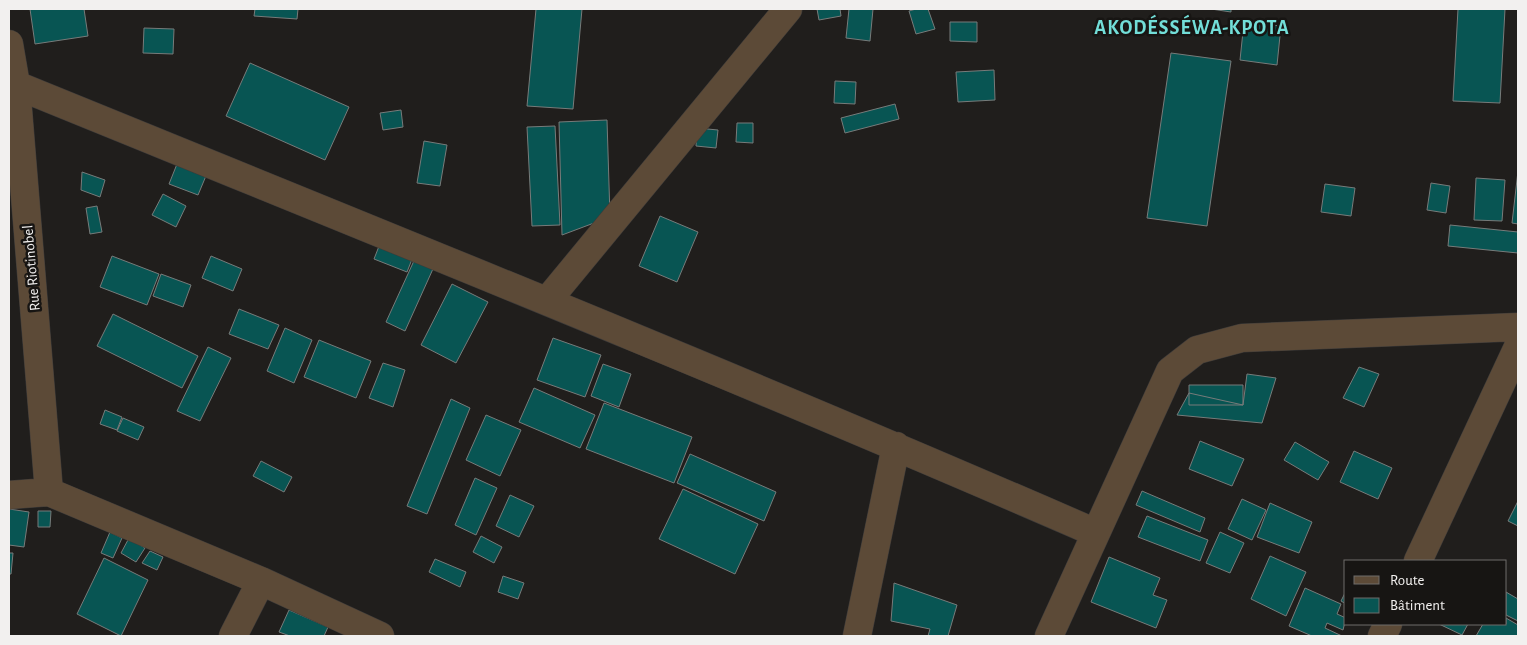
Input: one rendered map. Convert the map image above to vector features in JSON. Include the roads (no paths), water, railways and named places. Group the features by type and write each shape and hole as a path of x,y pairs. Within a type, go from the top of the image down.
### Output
{"street":[{"path":"547,301 788,9"},
{"name":"Rue Riotinobel","path":"9,44 49,492"},
{"path":"12,85 547,301 896,446 1096,533"},
{"path":"1049,636 1170,371 1197,350 1242,338 1518,327"},
{"path":"1418,560 1518,347"},
{"path":"857,636 896,446"},
{"path":"9,495 49,492 261,580 380,636"},
{"path":"233,636 261,580"}],"district":[{"name":"AKODÉSSÉWA-KPOTA","path":"1192,27"}]}
